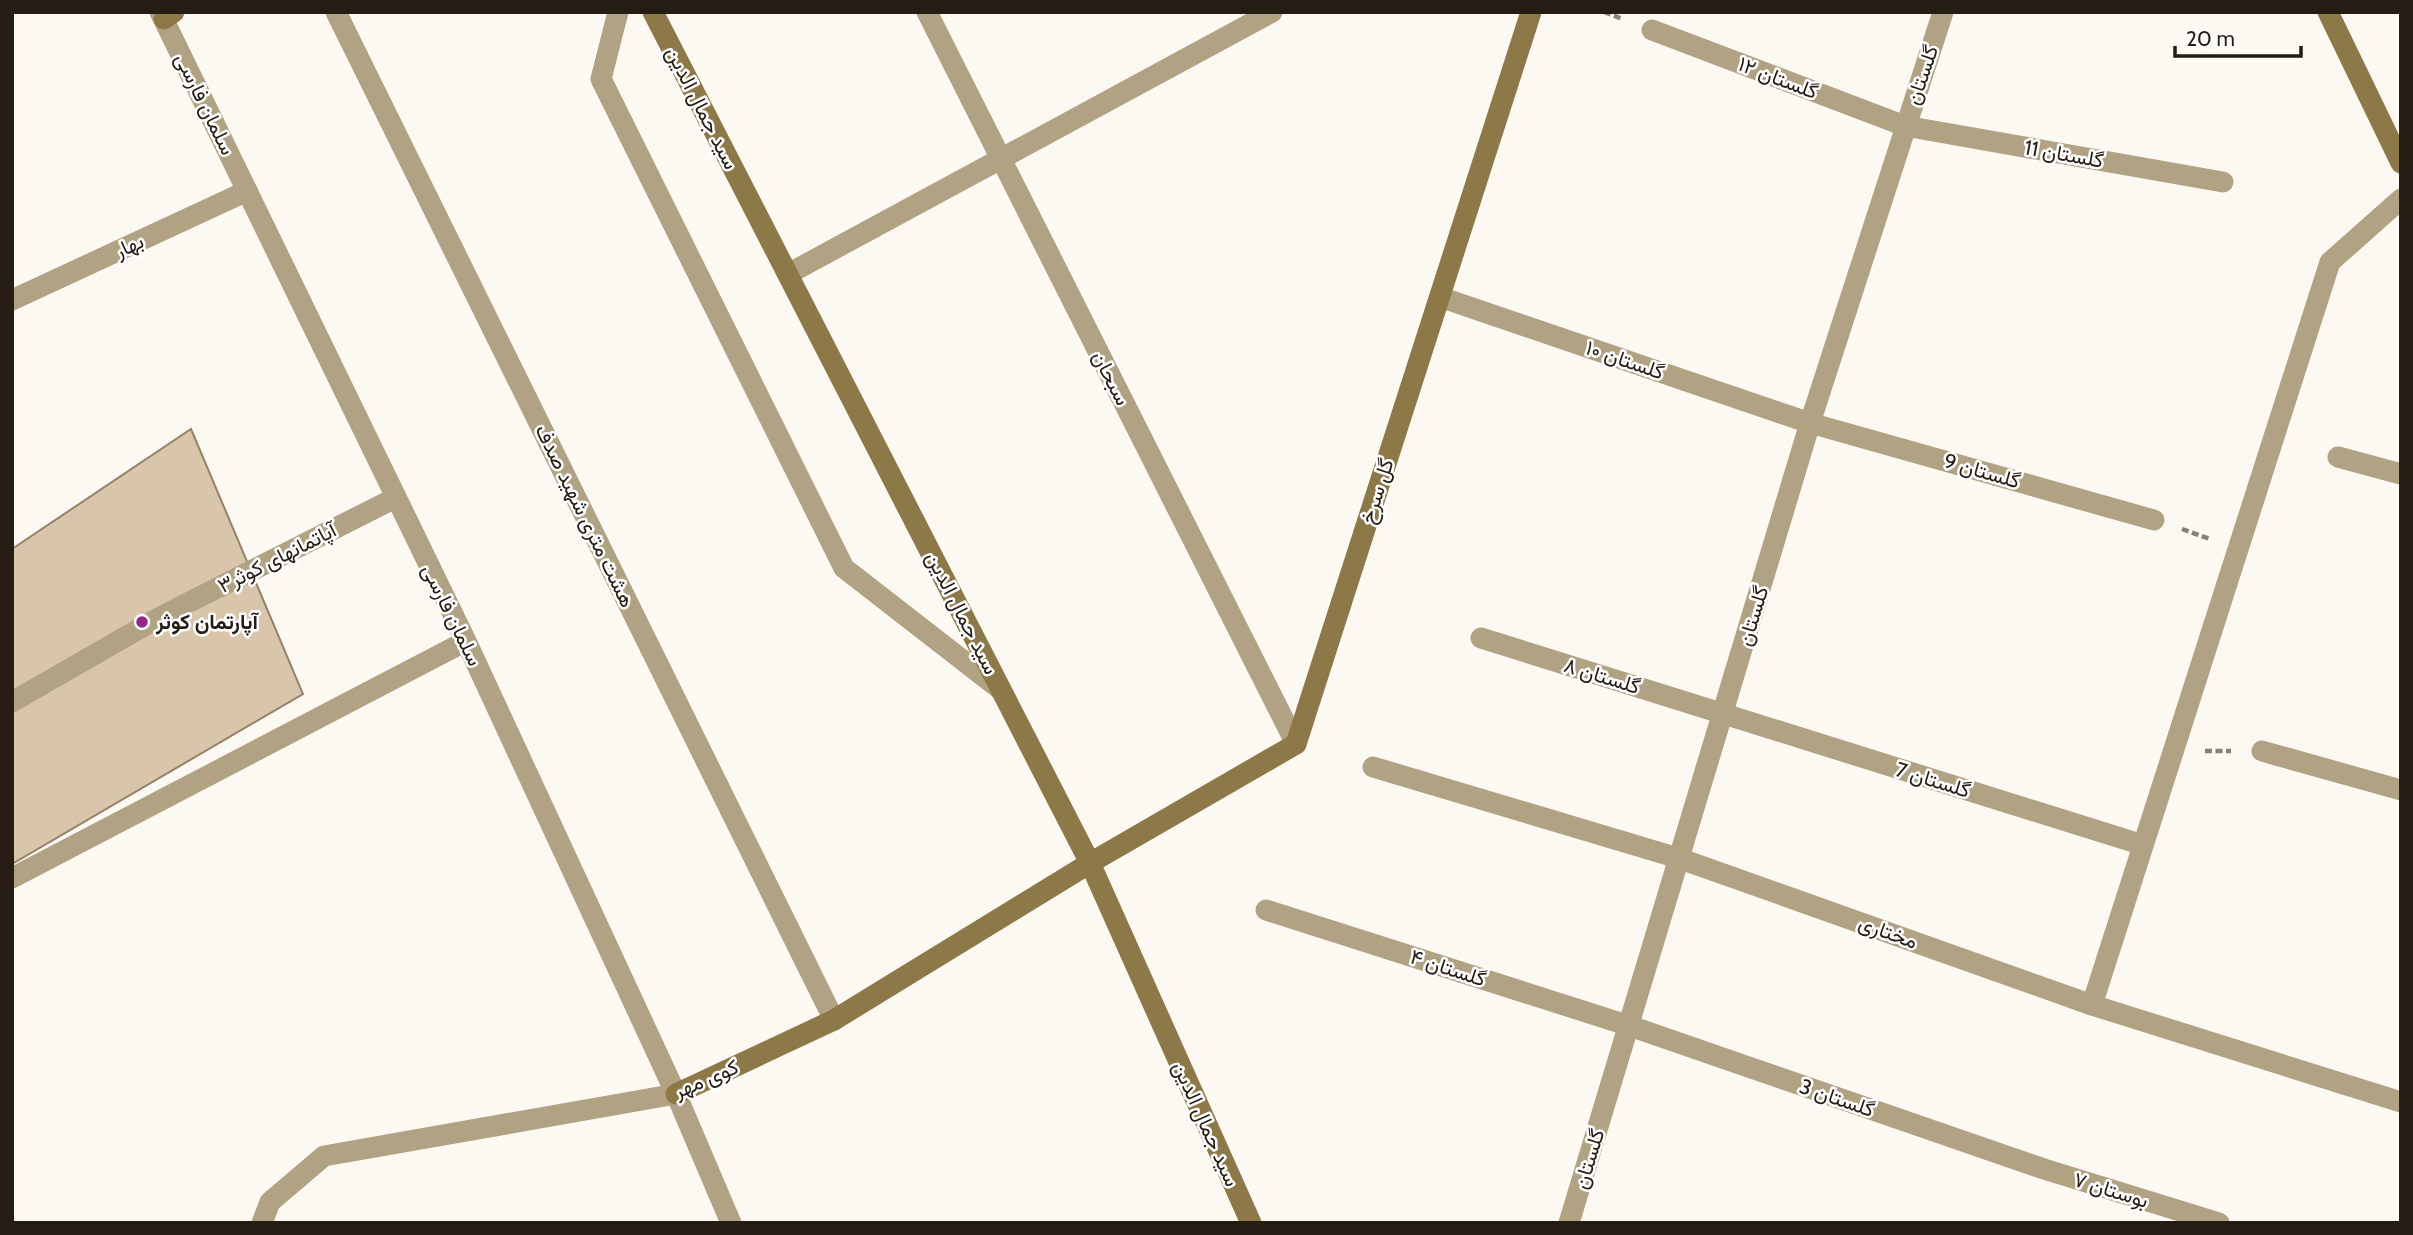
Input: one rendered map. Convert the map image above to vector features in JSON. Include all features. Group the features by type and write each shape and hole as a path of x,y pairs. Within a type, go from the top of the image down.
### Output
{"street":[{"name":"هشت متری شهید صدف","path":"336,12 834,1020"},
{"path":"618,12 601,79 844,568 1002,690"},
{"name":"سید جمال الدین","path":"653,12 1090,863 1251,1223"},
{"name":"سبحان","path":"927,12 1296,744"},
{"path":"788,274 1272,12"},
{"name":"گل سرخ","path":"1296,744 1531,12"},
{"name":"گلستان","path":"1569,1223 1810,423 1943,12"},
{"path":"2328,12 2401,163"},
{"name":"سلمان فارسی","path":"166,14 247,191 466,642 676,1094 731,1223"},
{"name":"گلستان ۱۲","path":"1652,30 1905,126"},
{"name":"گلستان 11","path":"1905,126 2223,182"},
{"name":"بهار","path":"12,300 247,191"},
{"path":"2092,1004 2329,262 2401,199"},
{"name":"گلستان ۱۰","path":"1440,297 1810,423"},
{"name":"گلستان 9","path":"1810,423 2154,520"},
{"path":"2337,457 2401,474"},
{"name":"آپاتمانهای کوثر۳","path":"12,702 158,618 396,498"},
{"name":"گلستان ۸","path":"1481,638 1724,714"},
{"path":"12,878 466,642"},
{"name":"گلستان 7","path":"1724,714 2143,845"},
{"path":"1090,863 1296,744"},
{"path":"2262,751 2401,790"},
{"name":"مختاری","path":"1374,767 1678,858 2092,1004 2401,1102"},
{"name":"کوی مهر","path":"262,1223 270,1202 324,1156 676,1094 834,1020 1090,863"},
{"name":"گلستان ۴","path":"1266,910 1630,1026"},
{"name":"گلستان 3","path":"1630,1026 2044,1169"},
{"name":"بوستان ۷","path":"2044,1169 2218,1223"}],"path":[{"path":"2154,520 2238,548"},
{"path":"2173,751 2262,751"}],"building":[{"name":"آپارتمان کوثر","path":"191,429 303,694 12,864 12,549"}],"place":[{"name":"آپارتمان کوثر","path":"142,622"}]}
